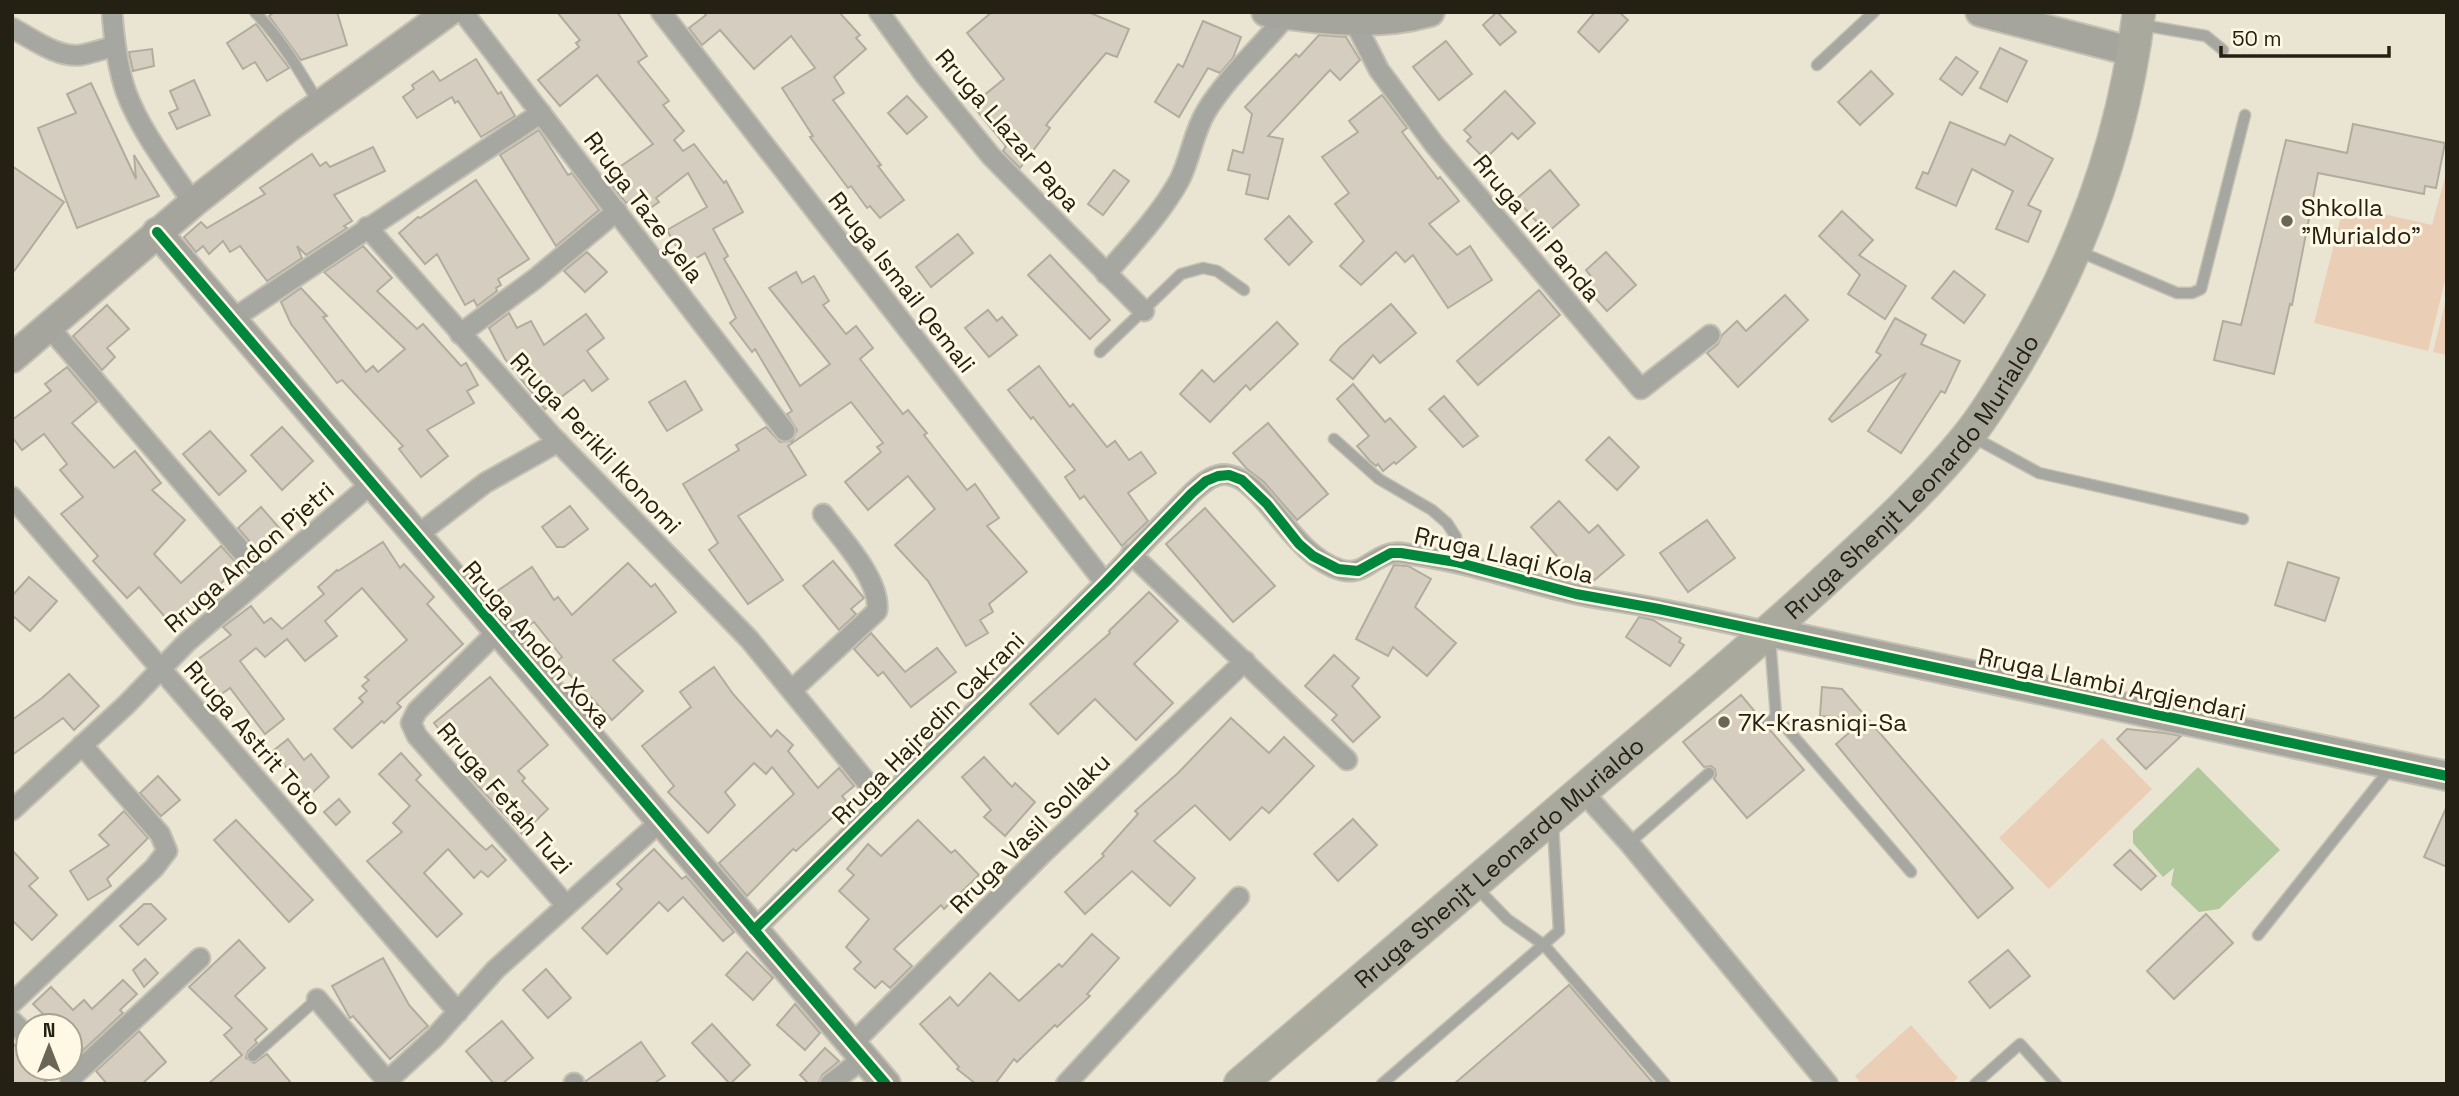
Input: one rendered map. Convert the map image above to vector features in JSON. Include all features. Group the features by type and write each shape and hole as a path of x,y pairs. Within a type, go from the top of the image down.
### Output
{"main road":[{"name":"Rruga Shenjt Leonardo Murialdo","path":"1240,1084 1769,632 1898,513 1969,435 2036,331 2097,199 2117,128 2137,29"}],"street":[{"path":"112,12 115,46 127,93 139,118 193,203"},
{"path":"12,358 193,203 320,105 448,12"},
{"name":"Rruga Taze Çela","path":"463,12 785,431"},
{"name":"Rruga Ismail Qemali","path":"661,12 1105,583"},
{"name":"Rruga Llazar Papa","path":"879,12 924,74 991,156 1144,312"},
{"path":"1106,274 1165,204 1181,177 1198,126 1218,93 1264,44 1277,14 1354,21 1406,19 1430,12"},
{"path":"1980,12 2137,29"},
{"name":"Rruga Lili Panda","path":"1354,21 1379,70 1434,144 1641,389 1710,335"},
{"path":"12,28 68,55 82,55 115,46"},
{"path":"231,320 541,113"},
{"path":"460,334 535,279 617,211"},
{"name":"Rruga Perikli Ikonomi","path":"368,227 558,442 710,597 792,690 883,802"},
{"name":"Rruga Andon Xoxa","path":"157,232 886,1084"},
{"path":"48,326 262,576"},
{"path":"416,536 485,483 558,442"},
{"name":"Rruga Llaqi Kola","path":"1130,554 1199,487 1218,475 1229,475 1242,480 1252,489 1299,544 1313,556 1338,569 1358,571 1391,553 1456,562 1576,594 1769,632"},
{"name":"Rruga Andon Pjetri","path":"12,810 126,705 160,668 262,576 372,484"},
{"name":"Rruga Astrit Toto","path":"12,497 458,1012"},
{"path":"792,690 877,611 878,601 873,585 823,514"},
{"path":"1130,554 1347,760"},
{"name":"Rruga Hajredin Cakrani","path":"754,930 1105,583 1130,554"},
{"name":"Rruga Fetah Tuzi","path":"498,631 417,710 411,723 417,736 566,905"},
{"name":"Rruga Llambi Argjendari","path":"1769,632 2447,776"},
{"name":"Rruga Vasil Sollaku","path":"830,1084 1040,856 1245,661"},
{"path":"12,1003 154,868 167,851 160,834 82,745"},
{"path":"1582,791 1629,843 1828,1084"},
{"path":"317,999 385,1082 435,1037 496,969 662,821"},
{"path":"1066,1084 1240,897"},
{"path":"84,1063 200,958"}],"lane":[{"path":"255,12 295,63 320,105"},
{"path":"1817,65 1874,12"},
{"path":"2137,29 2206,36 2222,50"},
{"path":"2075,249 2177,293 2192,293 2201,289 2245,115"},
{"path":"1100,352 1144,312 1170,283 1191,270 1203,268 1217,271 1244,290"},
{"path":"1969,435 2039,473 2243,519"},
{"name":"Rruga Llaqi Kola","path":"1334,439 1379,479 1413,498 1447,523 1456,537 1456,562"},
{"path":"1769,632 1776,716 1911,872"},
{"path":"1766,725 1776,716"},
{"path":"2258,935 2393,765"},
{"path":"1629,843 1709,773"},
{"path":"1382,1084 1559,931 1552,816"},
{"path":"1474,884 1507,919 1544,945 1665,1084"},
{"path":"253,1056 317,999"},
{"path":"1975,1084 2020,1044 2056,1084"}],"shaded area":[{"path":"2447,170 2447,272 2428,351 2314,323 2344,205 2432,225"},
{"path":"2447,295 2447,355 2433,352"},
{"path":"2102,738 2152,789 2049,889 1999,838"},
{"path":"2198,767 2280,850 2219,909 2199,912 2171,885 2174,868 2163,877 2133,843 2133,831"},
{"path":"1911,1025 1958,1078 1951,1084 1861,1084 1855,1076"}],"building":[{"path":"275,12 337,12 347,45 301,60 269,16"},
{"path":"557,12 617,12 647,56 638,62 669,101 663,105 684,131 674,140 683,151 694,144 724,183 726,181 743,212 713,229 728,256 724,259 800,386 830,364 769,288 796,272 802,283 814,276 829,301 823,305 846,334 856,326 873,348 860,359 903,414 908,410 927,433 924,435 967,490 975,484 999,518 987,526 1027,572 989,604 993,612 980,620 988,633 966,646 928,581 895,545 935,509 908,476 868,510 845,482 881,452 877,447 883,443 851,402 788,446 806,475 738,516 783,580 748,604 709,550 718,543 683,484 739,450 736,445 766,427 780,442 792,441 797,430 787,414 792,411 755,349 752,352 730,323 736,318 705,253 686,264 667,230 707,207 688,173 656,198 659,202 643,213 633,199 626,203 605,177 653,144 597,75 560,106 538,80 579,47 576,43 580,40"},
{"path":"703,12 839,12 860,35 856,38 866,49 834,77 844,93 833,100 904,200 880,218 870,206 867,208 851,186 848,188 810,137 813,136 782,88 815,68 791,36 754,69 720,30 702,45 689,28 706,15"},
{"path":"992,12 1088,12 1129,29 1117,57 1106,53 1046,125 1050,128 1020,168 1003,151 1006,146 972,105 1004,79 967,33"},
{"path":"1497,12 1516,32 1500,45 1483,25"},
{"path":"1595,12 1619,12 1628,20 1599,52 1578,32"},
{"path":"1203,21 1241,37 1233,58 1220,73 1208,68 1179,117 1155,102 1178,64 1183,67"},
{"path":"256,24 289,68 267,81 255,62 243,69 227,43"},
{"path":"1319,35 1346,37 1360,60 1340,80 1330,70 1268,136 1283,139 1268,199 1246,194 1250,175 1228,170 1233,150 1243,153 1252,114 1245,107 1296,54 1299,57"},
{"path":"1446,41 1472,74 1439,100 1413,67"},
{"path":"2000,48 2027,61 2007,102 1980,88"},
{"path":"152,49 154,66 133,71 129,52"},
{"path":"1956,57 1978,72 1962,95 1940,79"},
{"path":"476,59 515,116 481,137 458,101 455,103 452,97 417,118 403,97 414,89 412,85 433,71 440,81"},
{"path":"1871,71 1893,94 1860,125 1838,102"},
{"path":"194,80 210,115 177,129 169,113 178,109 170,91"},
{"path":"91,83 136,179 134,155 159,196 77,228 38,128 76,113 67,94"},
{"path":"1505,91 1535,123 1518,139 1512,133 1485,159 1467,141 1471,137 1464,130"},
{"path":"1382,95 1407,128 1402,132 1438,179 1440,177 1459,201 1429,224 1457,255 1470,246 1492,280 1448,308 1413,255 1405,262 1396,252 1361,285 1340,266 1364,241 1335,204 1349,193 1322,157 1358,132 1349,121"},
{"path":"907,96 927,117 907,134 888,113"},
{"path":"1950,122 2005,145 2010,135 2053,159 2028,205 2041,211 2028,242 1996,229 2013,191 1972,169 1956,206 1916,188 1923,172 1928,174"},
{"path":"2353,124 2445,143 2436,188 2425,186 2424,194 2318,173 2292,305 2290,304 2274,374 2214,360 2223,321 2241,325 2286,140 2347,153"},
{"path":"539,130 568,175 572,173 599,210 556,246 500,155"},
{"path":"373,147 385,171 334,195 352,221 344,226 347,228 306,255 297,246 302,258 267,281 240,246 230,252 223,241 209,254 203,246 196,252 184,237 201,222 207,228 265,194 260,188 312,154 320,166 326,162 330,167"},
{"path":"12,166 64,202 12,274"},
{"path":"1114,170 1129,181 1103,215 1088,204"},
{"path":"1550,170 1579,205 1547,233 1516,199"},
{"path":"476,180 529,259 498,279 501,285 496,288 497,291 477,306 474,300 465,305 437,254 425,264 399,233 418,217"},
{"path":"1842,211 1873,240 1859,255 1906,286 1885,319 1848,294 1860,275 1819,236"},
{"path":"1289,216 1312,242 1289,265 1265,239"},
{"path":"958,234 973,253 931,287 916,267"},
{"path":"363,246 392,278 377,291 417,329 423,324 461,366 466,363 478,385 467,391 474,403 427,430 448,456 421,477 399,449 403,446 342,380 337,383 291,324 281,302 301,288 327,316 323,317 366,372 373,366 378,372 405,349 324,272"},
{"path":"587,252 607,272 585,292 564,271"},
{"path":"1606,252 1636,285 1607,311 1585,287 1593,279 1586,270"},
{"path":"1050,255 1110,320 1090,339 1028,275"},
{"path":"1954,271 1985,295 1964,323 1932,298"},
{"path":"1539,290 1560,315 1478,385 1457,361"},
{"path":"1785,295 1808,320 1738,387 1707,353 1737,321 1746,331"},
{"path":"1391,304 1416,333 1380,363 1373,355 1353,379 1330,360 1340,347"},
{"path":"107,305 129,329 107,348 115,357 102,370 73,336"},
{"path":"988,310 997,321 1002,317 1017,335 989,357 965,328"},
{"path":"509,313 517,328 531,321 544,345 586,314 604,338 587,351 608,379 592,391 584,380 545,409 505,359 489,328"},
{"path":"1895,318 1926,335 1921,344 1960,361 1945,393 1941,391 1901,453 1868,431 1906,373 1832,422 1829,419 1881,355 1876,352"},
{"path":"1277,322 1298,344 1250,390 1246,385 1210,422 1180,394 1202,370 1214,382"},
{"path":"1039,366 1070,407 1073,404 1107,447 1115,441 1129,460 1141,452 1156,473 1128,493 1148,521 1122,546 1084,496 1080,499 1065,477 1075,470 1008,390"},
{"path":"67,367 97,402 72,423 114,468 135,451 161,483 152,490 185,520 154,554 181,583 221,546 239,566 215,589 221,597 207,609 200,601 172,625 139,587 127,598 93,561 98,556 61,514 83,497 60,470 67,464 44,434 22,450 12,437 12,420 51,391 45,384"},
{"path":"685,381 702,410 667,431 649,402"},
{"path":"1353,384 1385,422 1390,418 1416,447 1383,471 1357,446 1369,436 1337,399"},
{"path":"1444,396 1478,436 1463,447 1429,409"},
{"path":"1268,423 1328,494 1297,520 1264,482 1247,469 1233,453"},
{"path":"282,427 313,461 282,490 251,455"},
{"path":"210,431 246,471 219,495 183,454"},
{"path":"1609,437 1639,467 1617,490 1586,460"},
{"path":"1559,501 1589,533 1598,525 1624,555 1590,584 1580,582 1531,527"},
{"path":"570,506 588,529 564,547 557,547 542,527"},
{"path":"261,507 281,530 257,550 238,528"},
{"path":"1205,508 1275,586 1233,622 1166,544"},
{"path":"1707,520 1735,558 1688,592 1660,553"},
{"path":"383,542 400,568 404,564 434,597 427,604 463,644 397,703 401,707 384,723 382,721 352,748 334,729 363,702 359,698 367,691 362,686 369,680 365,677 407,640 362,588 325,621 337,636 305,661 287,639 265,657 256,648 240,661 284,719 265,734 230,688 219,696 193,663 231,635 223,627 251,606 264,623 271,618 282,629 324,594 318,587 337,570"},
{"path":"833,561 864,598 851,609 856,614 839,630 803,586"},
{"path":"2288,562 2339,578 2325,621 2275,605"},
{"path":"628,563 651,587 655,584 676,612 613,660 643,691 612,720 557,661 562,657 534,622 520,631 490,596 532,567 554,600 558,597 572,615"},
{"path":"1394,565 1408,566 1431,579 1415,607 1456,643 1427,676 1393,647 1388,656 1356,639"},
{"path":"29,577 57,601 30,631 12,615 12,596"},
{"path":"1149,592 1178,621 1134,664 1173,703 1136,740 1095,699 1058,734 1030,704 1110,633 1109,631"},
{"path":"1639,617 1653,620 1681,638 1679,642 1684,645 1670,666 1626,637"},
{"path":"871,633 905,672 937,648 956,672 911,707 883,672 878,676 854,649"},
{"path":"1334,655 1359,678 1352,686 1380,717 1353,742 1332,720 1337,715 1305,686"},
{"path":"714,667 733,694 771,737 777,730 793,745 788,751 818,788 839,768 854,786 842,796 848,803 796,851 793,849 747,896 719,863 794,794 772,767 766,774 754,763 725,792 735,805 708,833 668,792 674,786 642,746 691,707 680,692"},
{"path":"69,674 99,706 74,730 63,718 12,755 12,720"},
{"path":"490,677 548,745 518,771 525,778 522,781 548,809 522,834 459,765 464,761 434,723"},
{"path":"1822,687 1842,689 2013,888 1978,918 1836,744 1865,719 1820,716"},
{"path":"1741,695 1761,719 1760,729 1764,732 1771,731 1804,770 1747,818 1714,779 1715,769 1711,766 1704,767 1683,742"},
{"path":"1231,718 1269,753 1284,737 1314,766 1269,813 1262,807 1230,840 1195,805 1154,841 1195,878 1170,906 1132,871 1085,914 1065,892 1104,856 1102,854 1138,814 1135,811 1178,773"},
{"path":"2127,729 2181,736 2146,769 2117,739"},
{"path":"288,739 304,760 311,754 329,777 309,796 273,751"},
{"path":"401,753 421,775 416,780 486,850 492,845 506,860 488,877 481,871 474,878 448,849 424,873 462,914 437,937 367,861 402,832 393,823 410,806 379,774"},
{"path":"984,757 1012,787 1015,783 1035,802 1005,836 984,817 991,810 962,777"},
{"path":"158,776 180,800 161,816 140,793"},
{"path":"339,799 350,812 336,825 324,812"},
{"path":"2447,806 2447,867 2424,857"},
{"path":"124,811 148,838 107,879 111,886 88,900 70,871 109,845 99,835"},
{"path":"1353,819 1377,845 1338,881 1314,854"},
{"path":"236,820 313,900 289,922 214,840"},
{"path":"918,820 951,853 955,850 979,875 944,909 941,905 894,949 912,966 890,988 882,981 875,988 854,969 861,962 846,947 869,919 839,891 854,875 847,869 868,844 881,856"},
{"path":"654,849 682,879 686,876 734,932 723,941 683,897 668,911 659,902 607,954 582,928 622,889 617,884"},
{"path":"12,850 38,878 29,886 57,915 32,940 12,920"},
{"path":"2130,850 2156,876 2141,890 2114,865"},
{"path":"144,904 151,904 166,919 138,945 120,926"},
{"path":"2206,914 2233,943 2174,999 2147,971"},
{"path":"1092,934 1119,958 1087,994 1090,996 1017,1062 1014,1059 995,1084 976,1084 957,1069 959,1067 920,1024 950,997 958,1006 990,973 1019,1001 1059,964 1062,967"},
{"path":"239,940 265,968 235,996 267,1029 255,1040 257,1043 248,1051 246,1058 254,1063 267,1054 292,1084 208,1084 242,1055 224,1035 232,1028 189,987"},
{"path":"2008,950 2030,976 1990,1008 1969,982"},
{"path":"747,952 773,978 753,1000 726,975"},
{"path":"383,958 409,1005 428,1026 390,1059 353,1016 350,1018 332,986"},
{"path":"145,959 158,973 144,987 133,970"},
{"path":"546,969 571,998 548,1018 523,990"},
{"path":"123,980 137,994 120,1010 123,1013 84,1049 84,1012 41,1012 33,1004 51,987 73,1010 84,1000 92,1009"},
{"path":"1569,985 1654,1084 1454,1084"},
{"path":"795,1004 820,1033 805,1050 777,1025"},
{"path":"502,1021 533,1058 502,1084 494,1084 466,1051"},
{"path":"712,1024 750,1065 730,1084 692,1043"},
{"path":"139,1031 166,1062 142,1084 107,1084 96,1071"},
{"path":"12,1042 14,1082 48,1084 12,1084"},
{"path":"641,1042 665,1076 653,1084 586,1084 586,1081"},
{"path":"825,1048 839,1061 822,1075 818,1084 809,1084 800,1075"}],"cycle path":[{"path":"157,232 886,1084"},
{"path":"754,930 1105,583 1192,493 1206,481 1218,476 1229,475 1242,480 1267,504 1299,544 1313,556 1338,569 1358,571 1391,553 1456,562 1576,594 1659,609 2447,776"}],"place":[{"name":"Shkolla \"Murialdo\"","path":"2287,221"},
{"name":"7K-Krasniqi-Sa","path":"1724,722"}]}
